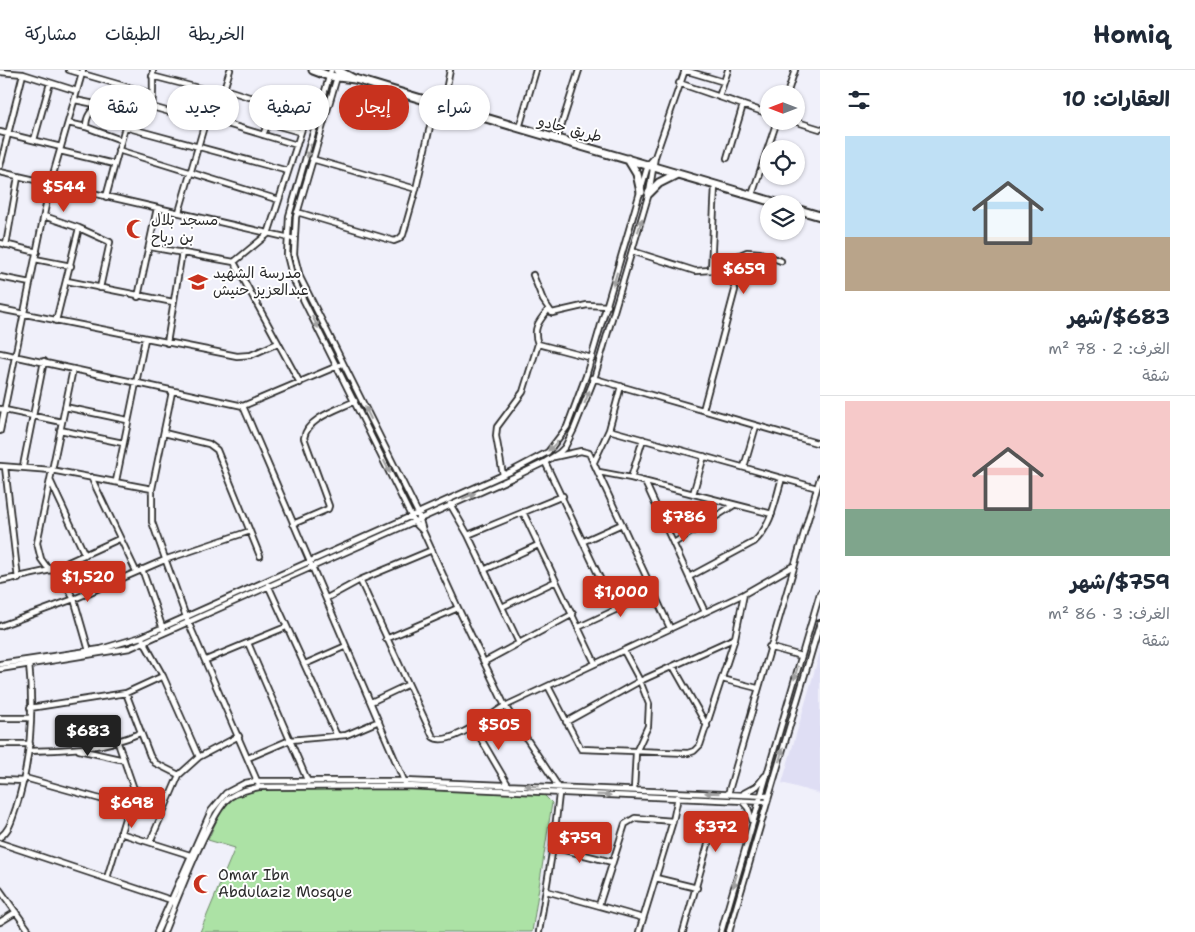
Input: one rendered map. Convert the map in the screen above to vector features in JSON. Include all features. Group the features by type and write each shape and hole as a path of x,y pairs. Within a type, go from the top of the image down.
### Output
{"highway":[{"name":"طريق جادو","path":"313,70 330,73 338,72 419,99"},
{"name":"طريق جادو","path":"490,121 760,198"},
{"path":"627,159 637,174 641,192"},
{"path":"649,193 659,184 677,174"},
{"path":"805,212 820,216"}],"street":[{"path":"69,70 83,72 124,85"},
{"path":"225,85 230,70"},
{"path":"447,85 450,70"},
{"path":"518,130 536,70"},
{"path":"556,141 579,70"},
{"path":"267,584 309,562 543,456 557,443 568,427 586,376 641,192 652,166 685,70 724,82"},
{"path":"719,97 728,70"},
{"path":"790,85 794,70"},
{"path":"0,72 17,72 77,91"},
{"path":"0,431 2,409 16,355 50,185 83,72"},
{"path":"338,72 298,212 294,254 300,277 418,513 423,531 505,706 558,786 559,794 553,848 539,932"},
{"path":"153,73 192,85"},
{"path":"0,166 23,74"},
{"path":"34,140 50,83"},
{"path":"679,83 760,111"},
{"path":"75,100 89,102"},
{"path":"728,158 743,105"},
{"path":"86,127 89,114"},
{"path":"68,123 86,127 121,140"},
{"path":"234,262 268,234 300,132 268,123 263,135"},
{"path":"805,124 820,129"},
{"path":"239,129 296,145"},
{"path":"106,197 124,130"},
{"path":"136,130 288,171"},
{"path":"179,212 204,130"},
{"path":"314,130 289,216 287,255 293,279 414,522 423,531"},
{"path":"298,212 394,241 399,239 402,235 416,189 429,130"},
{"path":"752,196 774,130"},
{"path":"0,132 114,164"},
{"path":"118,150 278,200"},
{"path":"312,159 416,189"},
{"path":"0,670 115,652 267,584 311,568 552,458 565,447 571,438 594,379 649,193 652,166"},
{"path":"0,172 50,185 179,212 294,239"},
{"path":"6,245 18,177"},
{"path":"711,270 715,185"},
{"path":"138,297 157,208"},
{"path":"44,216 79,228 110,242 100,288"},
{"path":"56,321 79,228"},
{"path":"0,243 37,252"},
{"path":"150,247 234,262"},
{"path":"632,251 695,271 711,270 724,274 730,279 735,290 703,410"},
{"path":"167,343 182,252"},
{"path":"712,260 733,258 747,252 760,253 781,261"},
{"path":"35,259 71,266"},
{"path":"234,262 300,382"},
{"path":"533,275 548,310 556,313 587,305 614,308"},
{"path":"0,277 30,283"},
{"path":"67,281 138,297 173,302"},
{"path":"0,310 145,339 244,356 278,343"},
{"path":"503,475 496,432 523,392 538,344 535,338 537,324 548,310"},
{"path":"116,481 145,339"},
{"path":"538,344 592,358"},
{"path":"0,353 44,361 136,384 242,406 344,363"},
{"path":"23,466 44,361"},
{"path":"72,369 66,407 37,543 41,559 64,580 74,598 89,651"},
{"path":"586,376 820,444"},
{"path":"594,462 609,430 620,386"},
{"path":"172,392 152,489 152,522 167,559 187,619 239,736 259,787"},
{"path":"293,524 328,509 329,506 304,438 305,433 320,418 355,401"},
{"path":"242,406 311,568 327,598 405,784"},
{"path":"66,407 127,420"},
{"path":"2,409 62,422"},
{"path":"744,467 756,426"},
{"path":"60,430 124,443"},
{"path":"609,430 817,488"},
{"path":"164,433 209,444 217,450 260,556"},
{"path":"631,478 643,440"},
{"path":"552,458 586,451 594,462 670,628"},
{"path":"693,494 704,456"},
{"path":"545,462 563,496 616,610"},
{"path":"18,579 3,467 23,466 52,470 152,489"},
{"path":"599,472 631,478 772,514"},
{"path":"91,477 120,539 139,570 163,630"},
{"path":"689,577 754,542 768,525 782,478"},
{"path":"728,794 757,688 820,478"},
{"path":"50,480 85,555"},
{"path":"645,482 705,612"},
{"path":"468,535 563,496"},
{"path":"450,504 468,535 519,643"},
{"path":"674,544 734,505"},
{"path":"523,512 573,614 594,663"},
{"path":"584,541 622,524"},
{"path":"0,626 74,598 167,559 250,531"},
{"path":"0,582 52,570 120,539"},
{"path":"484,570 538,545"},
{"path":"327,598 360,580 432,550"},
{"path":"360,580 407,685 433,737 438,741 474,726 505,706 594,663 624,651 744,594 794,566"},
{"path":"502,607 556,581"},
{"path":"267,584 337,736"},
{"path":"579,627 654,592"},
{"path":"721,932 820,593"},
{"path":"548,686 581,749 688,753 694,751 700,745 707,726 734,638 744,594"},
{"path":"386,639 458,608"},
{"path":"484,662 573,614"},
{"path":"730,932 767,802 819,633 820,623"},
{"path":"206,660 286,627"},
{"path":"566,722 640,681 734,638"},
{"path":"0,664 89,651 142,639"},
{"path":"142,639 164,676 199,757"},
{"path":"248,644 309,784"},
{"path":"305,664 346,646"},
{"path":"769,647 801,656"},
{"path":"624,651 640,681 649,704 650,715 636,752 634,790"},
{"path":"0,837 11,824 25,779 30,744 28,660"},
{"path":"673,666 707,726"},
{"path":"30,708 126,693 164,676"},
{"path":"722,678 757,688"},
{"path":"371,702 407,685"},
{"path":"126,693 150,756 155,763 179,775"},
{"path":"0,718 30,718"},
{"path":"248,758 290,740 312,736 337,736 379,721"},
{"path":"474,726 508,785"},
{"path":"29,751 76,750 118,743 140,733"},
{"path":"150,842 179,775 199,757 239,736"},
{"path":"107,878 134,789 118,743"},
{"path":"0,744 30,744"},
{"path":"76,750 124,760"},
{"path":"741,794 752,790 767,773"},
{"path":"0,780 25,779 129,807"},
{"path":"194,856 210,810 217,801 235,787 257,781 309,784 558,786 769,796"},
{"path":"157,932 174,901 215,814 222,804 239,792 259,787 309,784"},
{"path":"405,784 559,794 767,802"},
{"path":"134,789 168,798"},
{"path":"639,932 673,821 679,792"},
{"path":"741,800 748,808 752,821"},
{"path":"599,905 625,824 635,818 673,821"},
{"path":"683,932 712,833 718,832 748,838"},
{"path":"120,833 194,856"},
{"path":"2,844 174,901"},
{"path":"553,848 612,862"},
{"path":"656,878 696,888"},
{"path":"0,890 30,932"},
{"path":"546,891 644,918"},
{"path":"164,932 174,901"},
{"path":"0,922 16,912"}],"shaded area":[{"path":"820,652 820,794 782,783"}],"green space":[{"path":"255,788 400,788 542,793 552,803 532,932 200,932 235,848 208,840 220,814 230,801"}],"place":[{"name":"مسجد بلال بن رباح","path":"136,229"},
{"name":"مدرسة الشهيد عبدالعزيز حنيش","path":"198,282"},
{"name":"Omar Ibn Abdulaziz Mosque","path":"203,884"}]}
